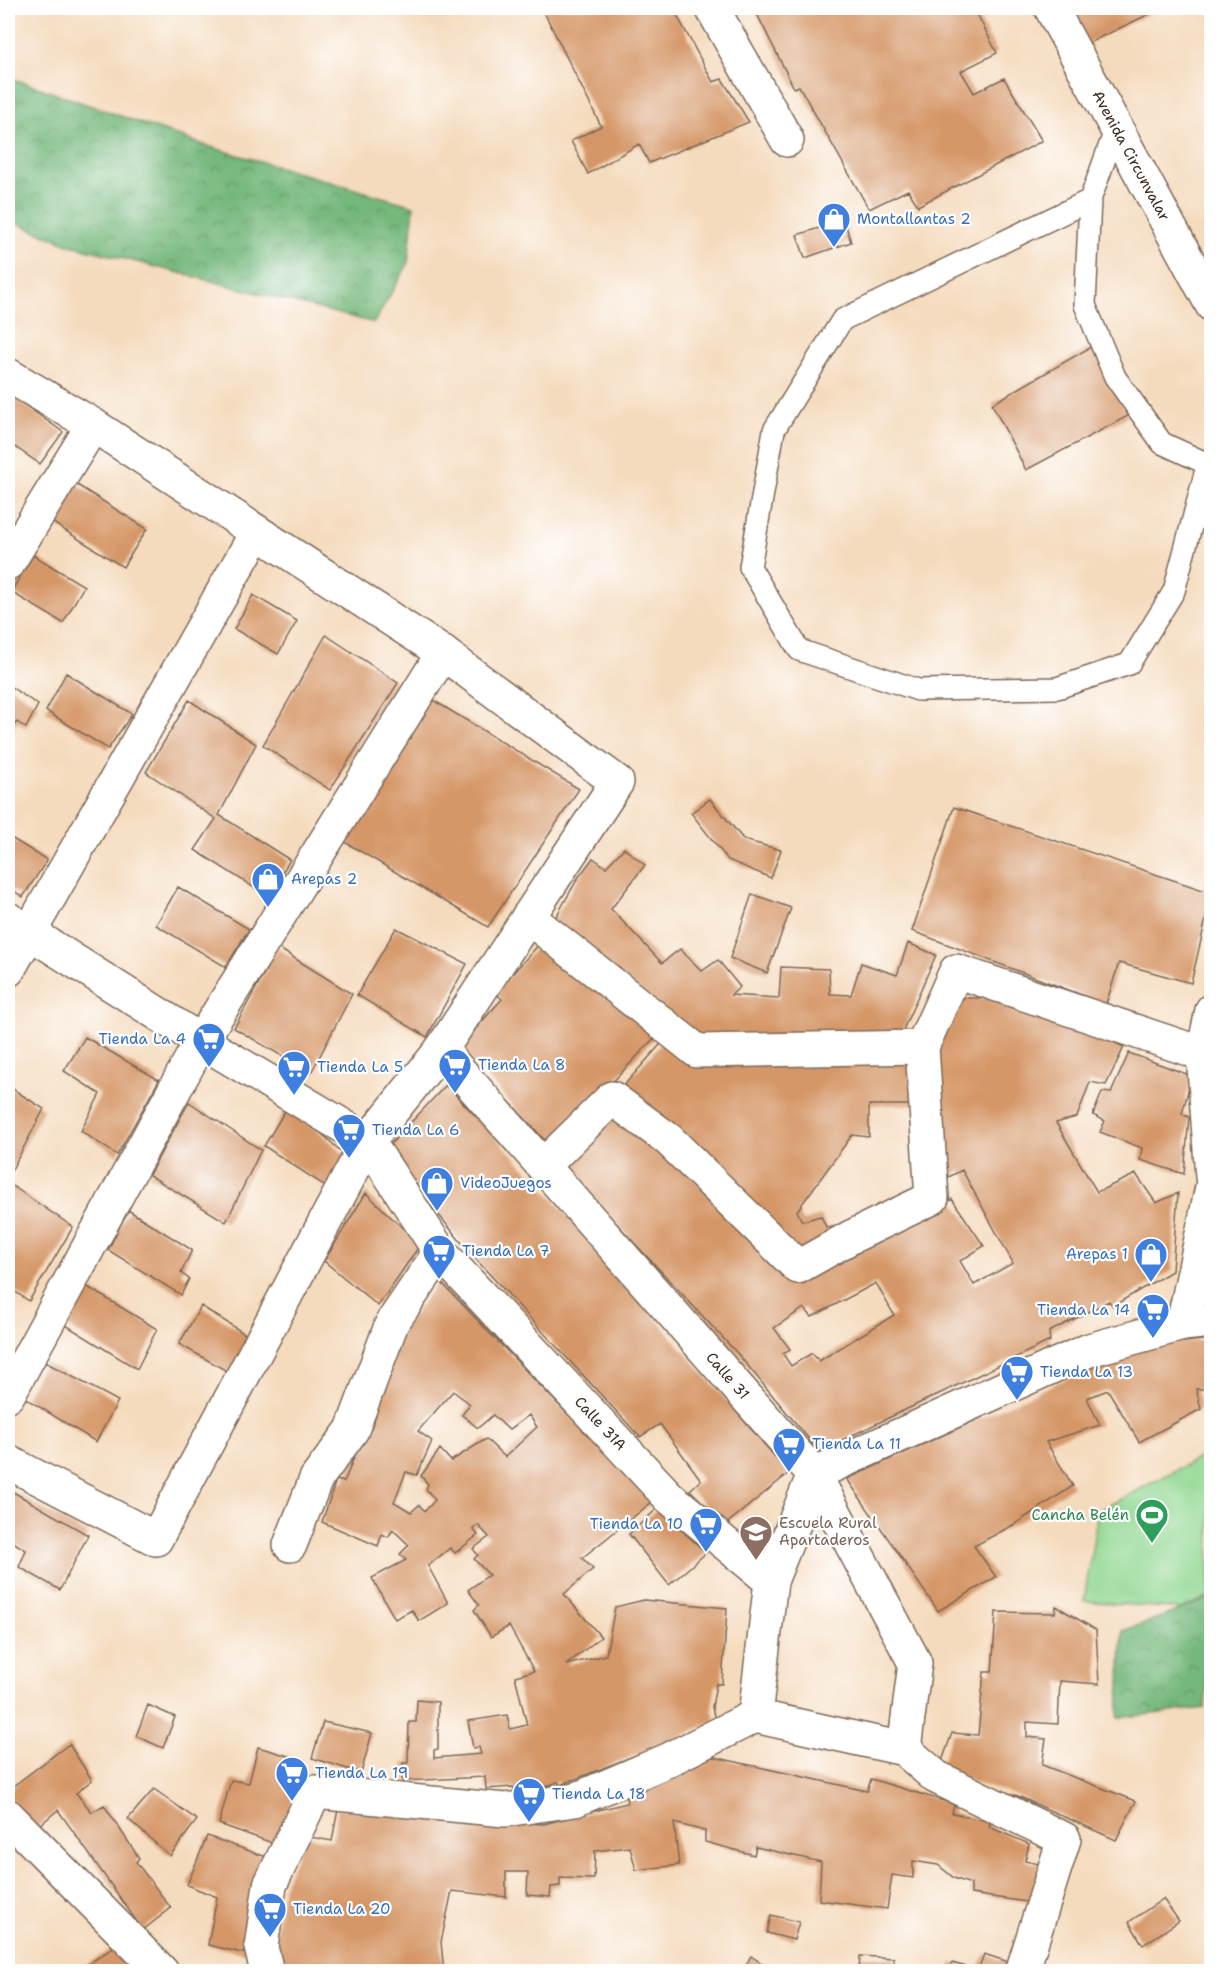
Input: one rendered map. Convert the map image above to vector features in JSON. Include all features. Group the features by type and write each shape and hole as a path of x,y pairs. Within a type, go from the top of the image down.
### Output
{"street":[{"path":"712,8 787,140"},
{"name":"Avenida Circunvalar","path":"1051,8 1210,297"},
{"path":"8,375 93,425 443,652 617,782 441,1050 368,1141 156,1539 8,1462"},
{"path":"8,562 93,425"},
{"path":"8,970 19,926 257,532"},
{"path":"8,1395 201,1041 443,652"},
{"path":"528,917 697,1051 922,1047"},
{"path":"19,926 201,1041 368,1141"},
{"path":"543,1166 612,1098 669,1140 798,1267 851,1237 932,1198 922,1047 956,971 1203,1054"},
{"path":"1212,1010 1203,1054 1212,1177"},
{"name":"Calle 31","path":"441,1050 814,1474 915,1663 904,1749"},
{"name":"Calle 31A","path":"368,1141 440,1252 669,1497 771,1581"},
{"path":"755,1716 771,1581 814,1474 1089,1350 1197,1323 1212,1187"},
{"path":"290,1545 316,1479 352,1430 392,1323 440,1252"},
{"path":"267,1971 261,1947 270,1885 315,1792 505,1810 574,1800 668,1760 755,1716 904,1749 936,1778 1064,1839 1022,1971"},
{"path":"8,1816 162,1971"}],"lane":[{"path":"1090,200 842,320 774,430 750,567 799,650 918,690 1057,688 1129,664 1174,591 1209,466 1162,443 1115,377 1085,305 1090,200 1116,128"}],"green space":[{"path":"8,77 207,146 414,206 408,264 374,323 71,245 8,220"},
{"name":"Cancha Belén","path":"1201,1457 1211,1465 1209,1597 1181,1609 1084,1601 1098,1511"},
{"path":"1211,1581 1211,1644 1205,1708 1118,1718 1123,1631 1209,1599"}],"building":[{"path":"542,8 673,8 713,82 722,79 749,122 649,163 639,144 588,174 571,141 601,126"},
{"path":"754,8 974,8 997,53 961,71 974,93 1004,78 1042,141 918,206 908,190 869,209 799,86 794,88"},
{"path":"1061,8 1162,8 1082,46"},
{"path":"844,220 851,242 805,258 797,235"},
{"path":"1094,345 1128,416 1026,470 992,404"},
{"path":"8,393 63,432 40,464 8,442"},
{"path":"74,483 147,529 123,567 50,521"},
{"path":"33,555 84,586 63,623 11,592"},
{"path":"253,595 297,621 278,654 234,629"},
{"path":"326,635 398,683 330,790 263,745"},
{"path":"66,673 132,714 108,749 46,711"},
{"path":"8,685 38,705 26,728 17,722 8,733"},
{"path":"428,697 579,789 488,927 343,841"},
{"path":"189,700 256,744 219,815 290,860 267,896 195,850 216,819 146,772"},
{"path":"710,799 744,840 781,850 771,878 728,860 691,813"},
{"path":"954,807 1212,893 1191,983 1119,963 1106,1004 912,931"},
{"path":"8,836 47,860 23,897 8,887"},
{"path":"624,848 645,865 611,909 662,963 680,949 702,971 718,960 740,987 731,995 779,998 781,967 829,969 830,994 851,995 861,963 897,975 908,943 936,955 899,1039 704,1039 552,924 578,878 593,858 606,867"},
{"path":"178,887 249,929 226,967 156,925"},
{"path":"752,894 791,908 767,973 730,958"},
{"path":"396,928 467,964 427,1037 357,995"},
{"path":"544,939 659,1033 551,1147 459,1047 502,999 495,993"},
{"path":"278,948 352,994 311,1073 234,1028"},
{"path":"954,998 990,998 1098,1035 1124,1047 1106,1085 1090,1082 1077,1117 1056,1123 1097,1192 1136,1174 1156,1203 1178,1193 1172,1271 1113,1306 1109,1301 1049,1332 1050,1341 819,1451 737,1353 559,1162 609,1113 645,1132 740,1221 788,1280 895,1224 952,1199 984,1246 960,1261 974,1285 1013,1263 962,1170 939,1182 935,1047","holes":["876,1283 894,1315 819,1361 812,1353 791,1366 783,1354 790,1349 774,1328 804,1308 812,1317"]},
{"path":"85,1037 159,1080 117,1155 81,1131 100,1094 64,1071"},
{"path":"667,1037 913,1060 914,1105 869,1105 869,1137 852,1135 797,1211 802,1221 821,1216 826,1227 835,1227 804,1259 619,1091"},
{"path":"1129,1053 1192,1076 1182,1114 1189,1117 1184,1174 1140,1160 1142,1148 1100,1132 1105,1121 1093,1115 1102,1092 1111,1093"},
{"path":"446,1085 542,1186 789,1473 725,1525 690,1490 701,1480 660,1424 640,1437 471,1254 385,1150"},
{"path":"8,1086 44,1109 8,1177"},
{"path":"189,1102 261,1150 226,1222 149,1175"},
{"path":"286,1109 321,1133 349,1159 334,1192 264,1146"},
{"path":"8,1183 73,1227 29,1301 8,1287"},
{"path":"366,1193 420,1245 378,1306 324,1261"},
{"path":"128,1210 192,1250 181,1273 189,1279 181,1295 108,1250"},
{"path":"439,1280 652,1502 582,1558 593,1569 564,1594 601,1637 566,1665 606,1655 615,1607 644,1600 727,1608 722,1684 716,1684 712,1707 715,1720 662,1745 560,1785 558,1782 530,1792 516,1792 513,1787 486,1789 485,1777 402,1781 403,1763 408,1763 409,1722 416,1722 417,1700 438,1702 438,1749 434,1750 434,1758 481,1754 479,1747 473,1748 468,1721 507,1715 510,1729 527,1725 515,1676 534,1671 509,1626 491,1637 474,1610 479,1605 468,1590 489,1575 474,1559 478,1555 473,1549 489,1537 478,1525 473,1529 478,1535 455,1553 450,1548 428,1566 448,1603 419,1621 412,1610 395,1619 372,1578 406,1560 400,1554 409,1545 393,1530 388,1537 382,1534 378,1546 322,1522 336,1480 344,1482 402,1331","holes":["453,1391 470,1404 462,1415 478,1428 493,1415 509,1430 529,1415 537,1427 505,1457 486,1439 451,1461 440,1449 421,1476 428,1484 426,1489 435,1500 425,1511 419,1505 411,1512 394,1502 406,1472 417,1475 432,1441 418,1431"]},
{"path":"86,1286 157,1329 137,1369 64,1324"},
{"path":"201,1306 253,1339 232,1374 179,1344"},
{"path":"1160,1336 1166,1344 1212,1339 1212,1389 1196,1389 1201,1409 1139,1442 1108,1390 1087,1398 1100,1425 1046,1442 1073,1486 1015,1524 974,1546 996,1577 938,1611 847,1479"},
{"path":"45,1362 118,1401 96,1442 25,1398"},
{"path":"8,1489 88,1535 60,1590 19,1567 26,1550 8,1539"},
{"path":"658,1508 706,1553 669,1585 629,1534"},
{"path":"1056,1606 1096,1630 1099,1684 1060,1681 1058,1724 1027,1722 1027,1737 1046,1739 1042,1765 1136,1801 1116,1840 1018,1796 972,1782 941,1764 952,1733 978,1735 984,1672 992,1672 996,1612 1055,1613"},
{"path":"148,1705 175,1717 163,1748 136,1736"},
{"path":"323,1722 372,1733 361,1773 312,1758"},
{"path":"69,1744 92,1780 76,1793 92,1812 104,1805 139,1858 136,1862 171,1908 143,1930 58,1810 35,1829 8,1795 8,1790"},
{"path":"258,1747 302,1760 281,1846 219,1824 231,1780 249,1783"},
{"path":"705,1755 867,1791 871,1779 954,1804 952,1813 990,1822 989,1827 1029,1844 1025,1861 1044,1865 1034,1903 971,1894 971,1884 954,1878 938,1865 913,1861 913,1878 892,1875 887,1909 819,1900 821,1862 756,1847 754,1855 705,1842 705,1831 674,1823 679,1865 636,1870 630,1847 595,1851 594,1879 560,1878 560,1886 551,1887 550,1897 527,1895 528,1872 506,1872 506,1897 452,1891 441,1942 444,1972 282,1972 270,1963 284,1885 305,1836 332,1841 338,1809 462,1820 544,1824 627,1803 626,1796 667,1770"},
{"path":"154,1789 197,1820 170,1856 128,1819"},
{"path":"207,1836 272,1859 247,1954 208,1945 217,1897 187,1885"},
{"path":"1163,1899 1179,1921 1143,1945 1129,1922"},
{"path":"771,1915 799,1922 794,1940 767,1933"},
{"path":"117,1945 139,1972 76,1972"},
{"path":"984,1954 1015,1964 1012,1972 948,1972 952,1963 978,1970"},
{"path":"751,1956 774,1972 742,1972"},
{"path":"860,1956 894,1958 893,1972 859,1972"}],"place":[{"name":"Montallantas 2","path":"834,248"},
{"name":"Arepas 2","path":"268,908"},
{"name":"Tienda La 4","path":"209,1068"},
{"name":"Tienda La 8","path":"455,1094"},
{"name":"Tienda La 5","path":"294,1096"},
{"name":"Tienda La 6","path":"349,1159"},
{"name":"VideoJuegos","path":"437,1212"},
{"name":"Tienda La 7","path":"439,1280"},
{"name":"Arepas 1","path":"1151,1283"},
{"name":"Tienda La 14","path":"1153,1339"},
{"name":"Tienda La 13","path":"1017,1401"},
{"name":"Tienda La 11","path":"789,1473"},
{"name":"Cancha Belén","path":"1152,1544"},
{"name":"Tienda La 10","path":"706,1553"},
{"name":"Escuela Rural Apartaderos","path":"756,1561"},
{"name":"Tienda La 19","path":"292,1802"},
{"name":"Tienda La 18","path":"529,1823"},
{"name":"Tienda La 20","path":"270,1938"}]}
